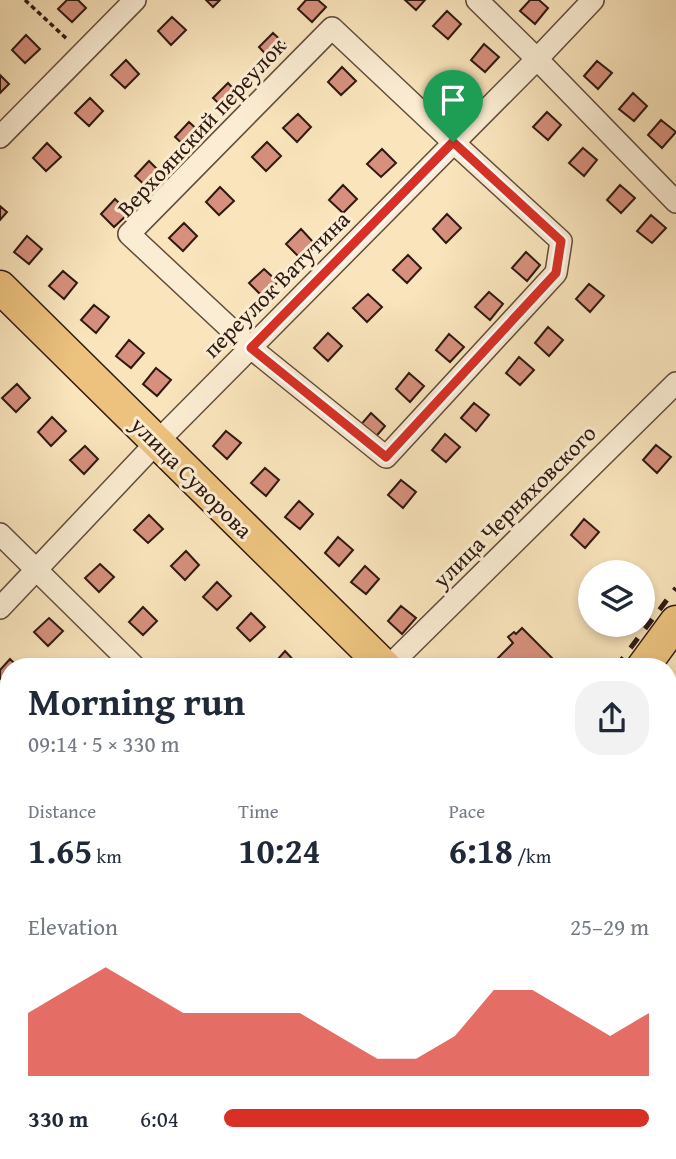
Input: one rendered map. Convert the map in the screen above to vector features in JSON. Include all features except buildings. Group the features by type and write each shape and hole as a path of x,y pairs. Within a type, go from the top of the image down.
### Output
{"main road":[{"name":"улица Суворова","path":"0,287 378,658"},
{"path":"650,658 676,622"}],"street":[{"path":"0,136 135,0"},
{"path":"477,0 676,201"},
{"name":"переулок Ватутина","path":"0,608 157,442 593,0"},
{"name":"Верхоянский переулок","path":"332,27 561,241 556,273 386,457 251,348 130,234 332,27"},
{"name":"улица Черняховского","path":"396,658 676,383"},
{"path":"0,534 126,658"}],"path":[{"path":"25,0 82,53"}],"railway":[{"path":"623,658 676,588"}],"route":[{"path":"453,142 561,241 556,273 386,457 251,348 453,142"}]}
